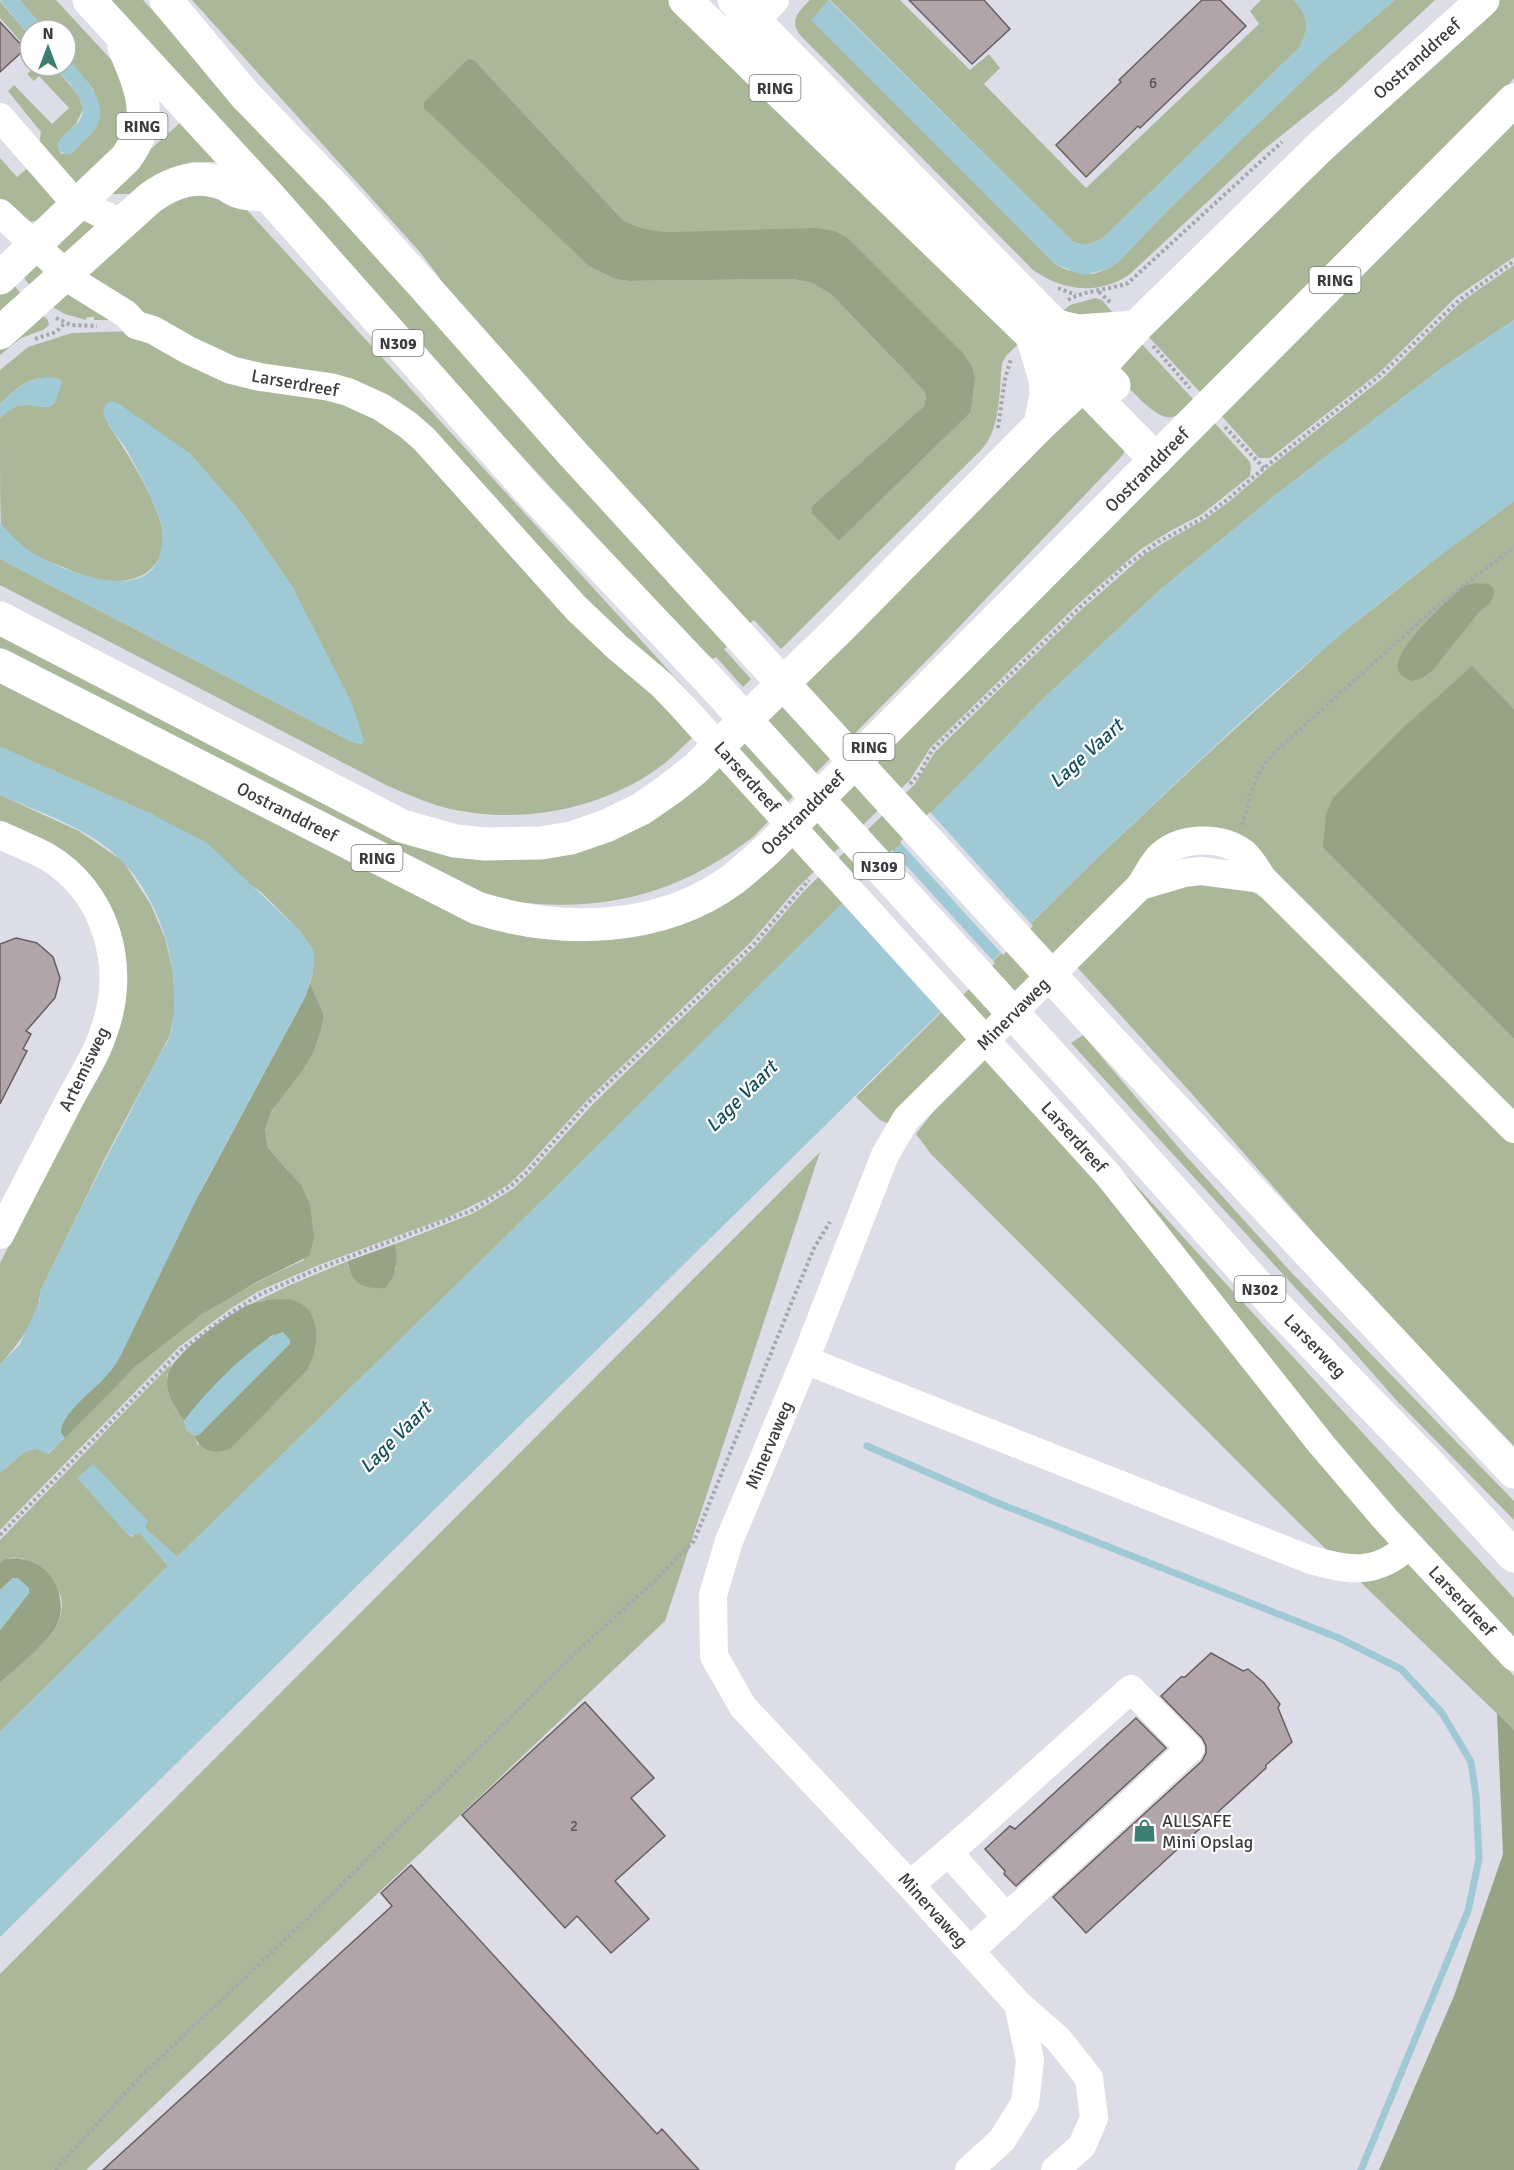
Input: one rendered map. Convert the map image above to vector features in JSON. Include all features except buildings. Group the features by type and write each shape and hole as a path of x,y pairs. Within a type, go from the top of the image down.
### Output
{"main road":[{"name":"Larserdreef","path":"89,0 268,195 529,490 710,681 1048,1052"},
{"name":"RING","path":"685,0 716,31 1046,327 1046,395 1040,425"},
{"name":"Oostranddreef","path":"0,618 402,826 455,841 514,845 571,838 615,822 641,809 695,770 840,628 1040,425 1091,377 1136,327 1322,145 1483,0"},
{"name":"N309","path":"167,1 245,95 336,189 573,454 1086,1014 1514,1472"},
{"name":"RING","path":"754,7 1091,377 1165,452"},
{"name":"RING","path":"0,278 126,158 140,135 144,111 141,91 117,28"},
{"name":"Oostranddreef","path":"0,664 477,908 506,917 572,925 629,922 673,910 732,880 750,865 1209,408 1514,100"},
{"path":"0,333 155,194 170,184 182,180 215,180 238,192 268,195"},
{"path":"1046,327 1078,331 1136,327"},
{"name":"Larserweg","path":"1048,1052 1274,1304 1514,1556"}],"street":[{"path":"716,31 725,0"},
{"path":"716,31 754,7"},
{"path":"0,117 59,185 78,203 122,223"},
{"name":"Larserdreef","path":"0,213 65,274 126,314 136,325 153,330 222,367 260,377 339,389 364,398 390,412 424,439 576,608 682,707 1022,1079 1108,1176 1321,1444 1409,1545 1514,1657"},
{"name":"Artemisweg","path":"0,835 46,856 74,878 85,891 99,914 109,939 115,978 113,997 103,1035 0,1234"},
{"name":"Minervaweg","path":"1055,2170 1082,2145 1094,2118 1089,2078 1058,2039 1018,2004 743,1707 714,1656 713,1595 729,1541 805,1360 885,1155 906,1119 1140,886 1184,873 1201,871 1263,879 1514,1130"},
{"path":"805,1360 1322,1563 1361,1570 1391,1559 1409,1545"},
{"path":"910,1885 1131,1689 1190,1749 970,1951"},
{"path":"948,1852 1007,1918"},
{"path":"969,2170 1002,2140 1025,2103 1030,2060 1018,2004"}],"path":[{"path":"1046,327 1070,299 1128,282 1288,137"},
{"path":"904,790 920,773 932,750 1087,601 1143,552 1203,518 1382,374 1459,300 1514,261"},
{"path":"1099,291 1136,327 1264,468"},
{"path":"1240,830 1255,777 1263,764 1436,607 1514,547"},
{"path":"0,1535 181,1350 232,1312 261,1294 320,1268 472,1210 511,1186 590,1101 754,944 813,876"},
{"path":"55,2170 141,2076 317,1910 572,1656 694,1541 814,1248 822,1232 836,1215"}],"green space":[{"path":"20,0 56,0 73,18 35,18"},
{"path":"106,0 143,0 722,637 727,647 724,649 751,679 743,687 716,657 713,659 700,649"},
{"path":"192,0 676,0 1018,344 1002,363 996,420 982,449 781,649 754,620 749,624 452,298 419,251","holes":["475,61 623,220 636,228 653,232 849,239 973,368 975,378 971,412 839,541 812,506 924,406 926,397 924,391 831,294 812,283 794,279 628,281 615,279 590,267"]},
{"path":"810,0 829,0 812,20 1055,264 1067,270 1093,274 1117,263 1169,209 1323,61 1395,0 1435,0 1337,91 1262,151 1130,274 1106,286 1081,288 1056,283 1033,270 801,36 795,26 796,16"},
{"path":"830,0 900,0 970,70 989,54 1000,68 984,84 1086,188 1259,24 1250,11 1261,0 1294,0 1303,12 1306,29 1299,48 1103,238 1092,243 1081,244 1073,242"},
{"path":"1500,0 1514,0 1514,78 1499,96 1201,393 1146,334"},
{"path":"0,1 18,23 18,38 0,18"},
{"path":"78,24 116,65 129,88 125,138 78,187 39,144 41,132 8,91 14,85 52,124 69,108 41,78 64,78 79,96 83,109 76,124 60,140 59,151 62,154 72,153 95,129 100,111 93,89 78,71"},
{"path":"470,59 475,61 623,220 635,226 667,232 816,228 834,231 849,239 962,352 973,368 975,378 971,412 839,541 812,513 812,506 924,406 926,397 924,391 831,294 812,283 794,279 628,281 615,279 590,267 424,108 424,102"},
{"path":"1514,120 1514,257 1456,297 1380,372 1270,458 1259,458 1219,413"},
{"path":"181,122 218,162 192,162 177,167 130,194 101,194"},
{"path":"0,158 17,177 30,166 57,203 43,220 28,222 0,200"},
{"path":"195,190 247,210 693,697 635,651 434,436 179,335 83,275 144,216"},
{"path":"80,217 100,230 66,263 46,245"},
{"path":"27,262 46,268 35,292 18,270"},
{"path":"1514,265 1514,320 1439,370 1278,493 1161,589 1045,697 850,896 177,1557 146,1529 147,1523 93,1465 78,1478 131,1537 140,1533 168,1566 0,1732 0,1683 54,1631 59,1621 62,1604 59,1593 28,1561 15,1558 0,1563 0,1540 172,1363 167,1376 175,1408 198,1445 307,1370 266,1300 249,1305 348,1261 349,1269 396,1270 395,1244 474,1213 513,1189 593,1104 756,946 803,892 915,784 935,752 1081,610 1145,554 1204,520 1230,501 1384,377 1461,302"},
{"path":"9,279 25,299 0,322 0,287"},
{"path":"66,290 112,320 94,320 94,317 87,317 86,320 65,314 49,305"},
{"path":"1095,298 1102,300 1112,312 1095,317 1061,313 1070,305"},
{"path":"36,310 48,320 49,325 43,330 21,338 0,355 0,343"},
{"path":"135,331 387,420 625,663 692,738 665,763 641,779 614,793 586,803 528,814 498,815 439,806 388,786 0,585 0,559 352,742 362,744 293,588 240,511 189,453 108,424 147,490 162,529 163,544 159,557 153,567 133,579 107,581 82,575 54,564 20,545 1,523 0,418 18,406 50,407 59,379 33,380 20,387 0,404 0,370 28,347 72,333"},
{"path":"1139,341 1194,400 1175,416 1165,417 1149,407 1111,368"},
{"path":"1080,403 1127,442 1121,457 937,650 753,837 723,858 692,875 662,888 630,897 598,903 565,905 494,899 0,656 0,625 394,829 587,843"},
{"path":"1212,420 1250,462 1250,476 1201,515 1141,549 1076,606 930,748 910,780 798,887 751,942 588,1099 509,1184 486,1199 451,1216 319,1265 259,1291 230,1309 179,1347 0,1530 0,1473 32,1448 48,1454 135,1367 194,1320 259,1282 304,1260 288,1170 268,1148 265,1128 272,1110 314,1051 324,1015 310,983 314,951 298,929 261,892 153,815 0,747 0,672 482,916 691,909"},
{"path":"1514,501 1514,709 1472,667 1323,848 1514,1039 1514,1109 1213,829 889,1124 880,1120 856,1097 1100,855 1215,747 1337,637 1443,553"},
{"path":"1475,583 1489,584 1494,589 1490,603 1479,612 1433,670 1422,678 1412,681 1401,675 1398,669 1399,660 1413,637 1463,586"},
{"path":"1472,666 1514,709 1514,1039 1323,848 1326,814 1333,798 1405,726"},
{"path":"0,795 79,831 123,861 151,905 165,938 173,971 175,1009 170,1035 105,1158 40,1292 32,1321 20,1341 0,1365 0,1263 113,1039 120,936 0,822"},
{"path":"1191,881 1251,891 1266,900 1514,1143 1514,1446 1369,1296 1076,966 1141,902 1153,894"},
{"path":"310,983 324,1015 321,1030 314,1051 302,1071 272,1110 265,1129 268,1148 301,1185 310,1204 314,1238 309,1256 257,1282 201,1315 136,1366 65,1438 60,1427 202,1189 305,997"},
{"path":"1083,1035 1185,1155 1289,1270 1514,1501 1514,1520 1398,1402 1071,1043"},
{"path":"988,1054 1434,1585 1514,1676 1514,1730 1298,1522 931,1154 916,1134 939,1104"},
{"path":"820,1152 665,1621 86,2170 0,2170 0,1974"},
{"path":"1108,1155 1514,1598 1514,1644 1360,1476"},
{"path":"395,1244 396,1268 385,1288 371,1288 355,1280 348,1261"},
{"path":"266,1300 295,1301 310,1313 316,1331 311,1362 307,1370 230,1449 209,1450 204,1448 194,1436 200,1434 274,1334 226,1374 184,1421 169,1393 168,1374 180,1356 216,1325 248,1305"},
{"path":"17,1558 36,1564 45,1570 58,1591 61,1612 51,1634 38,1649 0,1683 0,1630 29,1593 13,1578 0,1590 0,1563 6,1559"},
{"path":"1497,1713 1514,1730 1514,2170 1379,2170 1454,1996 1503,1854"}],"water":[{"path":"0,0 20,0 35,18 18,18 18,22"},
{"path":"829,0 1073,242 1085,244 1103,238 1299,48 1305,34 1306,23 1303,12 1294,0 1395,0 1323,61 1169,209 1117,263 1105,270 1082,275 1055,264 811,20"},
{"path":"78,70 98,99 100,119 90,135 67,155 59,151 57,145 63,136 77,124 83,109 77,93 64,78 78,78"},
{"name":"Lage Vaart","path":"1514,320 1514,501 1338,637 1158,799 0,1937 0,1732 168,1566 140,1533 129,1536 77,1478 93,1464 148,1521 146,1529 177,1557 850,896 1045,697 1161,589 1278,493 1439,370"},
{"path":"47,377 59,379 62,382 55,403 50,407 18,406 0,418 0,404 11,394 27,383"},
{"path":"112,401 189,453 240,511 293,588 351,701 364,740 362,744 352,742 0,559 0,522 20,544 32,553 89,576 122,581 137,579 149,572 158,560 163,540 160,519 128,452 104,416 103,412 107,403"},
{"path":"0,747 153,815 207,843 298,929 314,951 313,972 305,997 202,1188 118,1360 102,1381 79,1402 66,1418 61,1433 65,1438 47,1454 37,1449 24,1452 0,1473 0,1365 20,1344 40,1300 40,1292 169,1038 174,1010 174,987 172,964 159,920 137,879 123,862 97,840 65,823 0,795"},
{"path":"283,1332 290,1340 290,1344 200,1434 194,1436 186,1429 184,1421 226,1374 254,1349"},
{"path":"13,1578 18,1578 29,1588 29,1593 0,1630 0,1590"}],"pier":[{"path":"930,812 1033,926 1003,955 900,842"},
{"path":"892,850 995,963 944,1014 841,901"}],"waterway":[{"path":"867,1446 993,1501 1339,1638 1401,1669 1442,1713 1471,1762 1476,1796 1479,1859 1468,1911 1361,2170"}],"place":[{"name":"ALLSAFE Mini Opslag","path":"1144,1831"}]}
